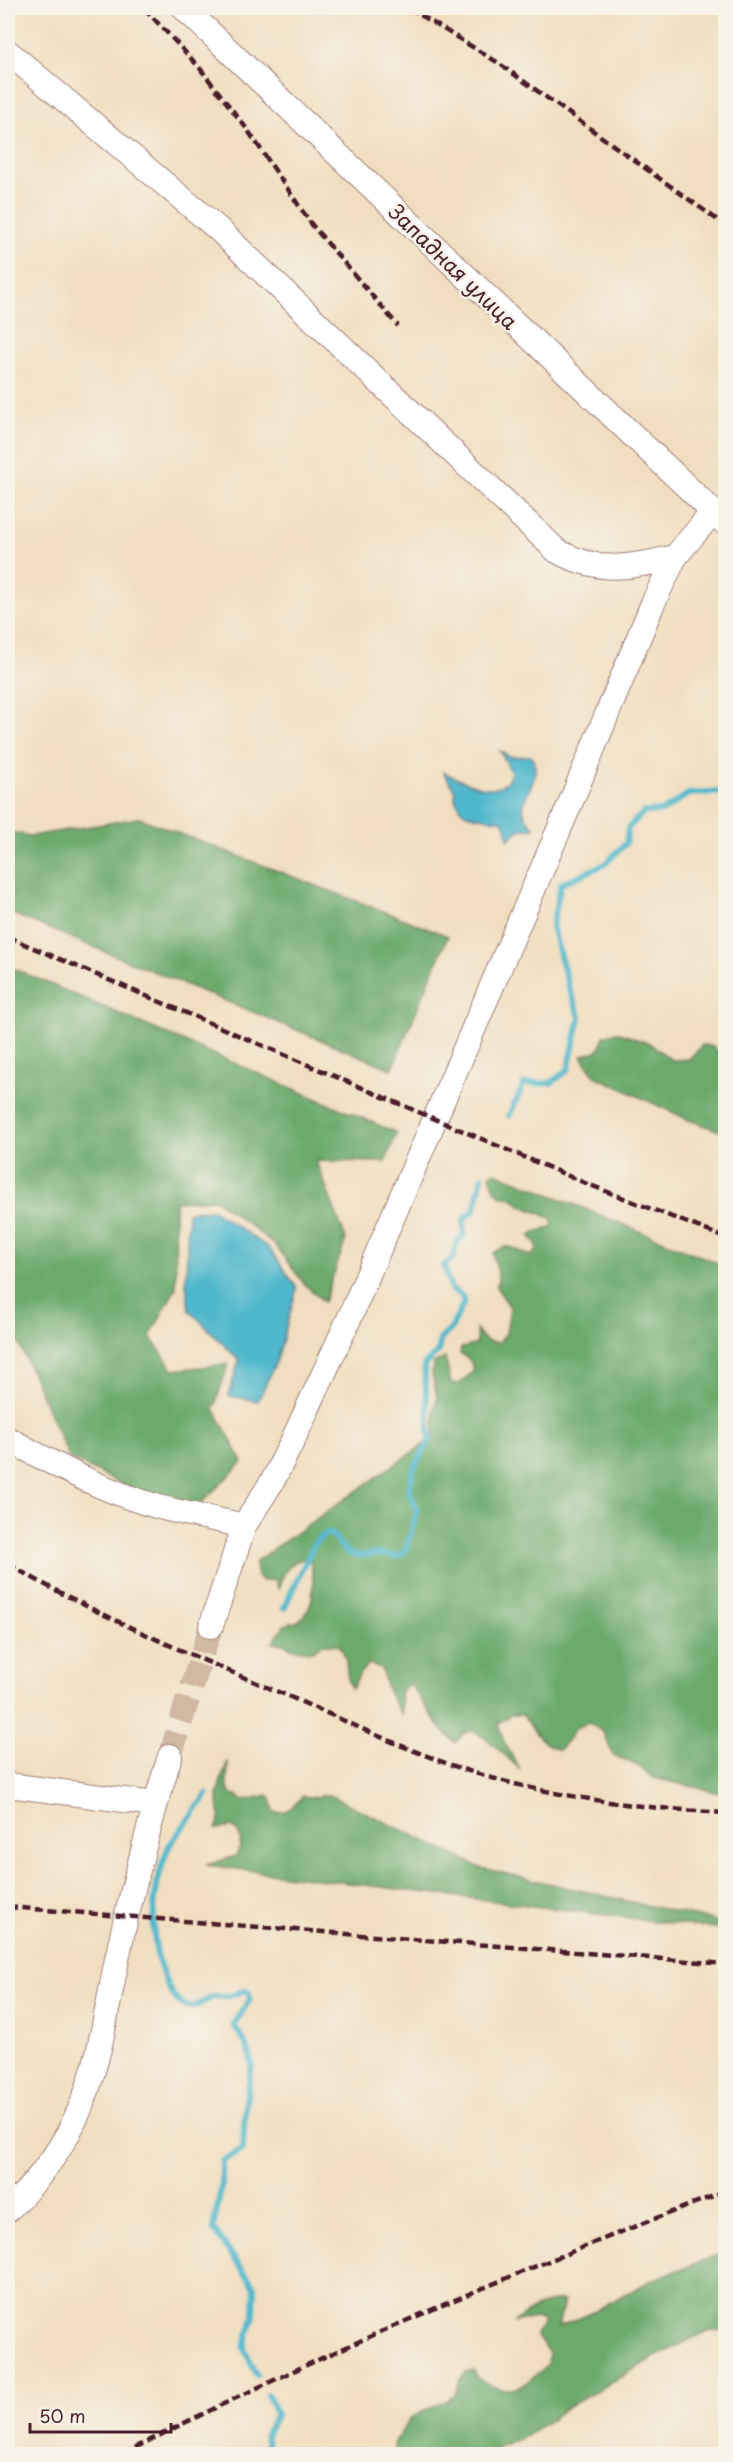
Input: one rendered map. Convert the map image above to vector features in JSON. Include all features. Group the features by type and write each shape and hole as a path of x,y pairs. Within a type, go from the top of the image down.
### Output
{"street":[{"name":"Западная улица","path":"184,8 719,519"},
{"path":"8,52 218,228 556,551 587,564 616,567 635,567 675,557"},
{"path":"211,1626 244,1526 273,1480 349,1319 570,804 653,603 675,557 719,519"},
{"path":"8,1439 42,1458 122,1494 162,1508 244,1526"},
{"path":"8,2210 28,2191 59,2151 90,2085 103,2037 123,1931 155,1804 170,1756"},
{"path":"8,1785 155,1804"}],"green space":[{"path":"139,818 448,936 392,1069 8,912 8,832 31,836"},
{"path":"8,966 397,1133 385,1162 316,1161 346,1239 324,1302 305,1285 275,1245 215,1199 175,1201 176,1288 150,1336 173,1370 228,1364 214,1409 243,1462 198,1506 137,1492 69,1458 8,1318"},
{"path":"616,1032 649,1043 672,1060 689,1059 702,1045 713,1046 725,1059 725,1133 689,1120 595,1076 581,1056 599,1050 604,1036"},
{"path":"495,1172 725,1266 725,1794 654,1778 636,1765 613,1755 602,1730 589,1723 575,1728 559,1750 541,1739 522,1715 510,1715 498,1724 504,1742 520,1769 488,1740 474,1731 464,1733 455,1743 442,1730 410,1684 400,1692 402,1716 388,1692 381,1668 369,1664 360,1673 352,1689 345,1657 339,1645 323,1644 313,1651 293,1649 285,1644 273,1643 284,1625 298,1621 308,1609 313,1593 310,1559 293,1563 282,1577 278,1589 274,1580 262,1581 260,1579 255,1570 256,1561 434,1437 434,1411 437,1398 432,1373 433,1363 445,1358 451,1383 459,1384 473,1372 470,1361 460,1354 461,1348 477,1344 476,1330 492,1342 500,1342 506,1333 510,1307 496,1287 498,1274 493,1253 504,1247 512,1247 531,1256 537,1250 536,1243 530,1237 535,1232 551,1228 553,1223 551,1218 520,1205 513,1198 501,1196 495,1190 490,1175"},
{"path":"228,1761 227,1783 230,1794 237,1795 242,1801 268,1795 271,1798 274,1812 287,1811 303,1796 318,1798 322,1795 329,1795 481,1868 725,1923 725,1930 206,1865 236,1856 239,1848 240,1836 236,1830 232,1827 216,1829 219,1815 219,1791"},
{"path":"725,2252 725,2331 710,2330 655,2357 570,2406 526,2436 485,2454 397,2454 394,2444 410,2418 448,2400 456,2392 466,2372 474,2371 476,2377 487,2384 506,2389 523,2385 548,2364 549,2353 536,2335 543,2321 536,2318 513,2322 524,2314 544,2304 564,2301 558,2327 587,2315 650,2281"}],"water":[{"path":"500,751 510,757 531,756 535,766 535,775 524,801 523,810 526,819 535,828 519,830 508,840 507,829 503,821 463,812 455,799 455,790 443,772 481,787 500,786 507,781 511,772"},
{"path":"213,1210 269,1248 297,1288 277,1360 258,1401 229,1396 239,1360 189,1310 186,1281 188,1212"}],"waterway":[{"path":"509,1116 524,1084 551,1083 568,1070 580,1017 569,988 552,926 561,884 605,864 626,843 628,828 644,812 663,811 688,794 726,792"},
{"path":"284,1608 315,1542 327,1533 335,1538 347,1552 355,1555 399,1556 406,1550 417,1510 409,1491 413,1470 430,1440 424,1365 438,1352 440,1340 451,1329 464,1302 462,1296 451,1289 444,1266 454,1257 456,1243 464,1235 464,1219 474,1211 482,1177"},
{"path":"207,1794 169,1846 158,1881 154,1934 161,1969 168,1986 182,2005 194,2007 215,1996 227,1996 245,1990 249,1993 250,1999 234,2025 247,2046 252,2065 245,2108 243,2149 222,2161 222,2184 213,2229 255,2287 254,2315 244,2348 257,2375"},
{"path":"268,2395 276,2415 265,2436 269,2454"}],"tunnel":[{"path":"170,1756 211,1626"}],"railway":[{"path":"144,8 199,67 247,129 312,225 398,326"},
{"path":"409,8 497,62 726,226"},
{"path":"8,937 585,1183 726,1238"},
{"path":"8,1564 73,1599 172,1646 449,1764 506,1782 568,1795 630,1805 726,1813"},
{"path":"8,1907 726,1964"},
{"path":"123,2454 270,2382 420,2315 573,2251 726,2191"}]}
